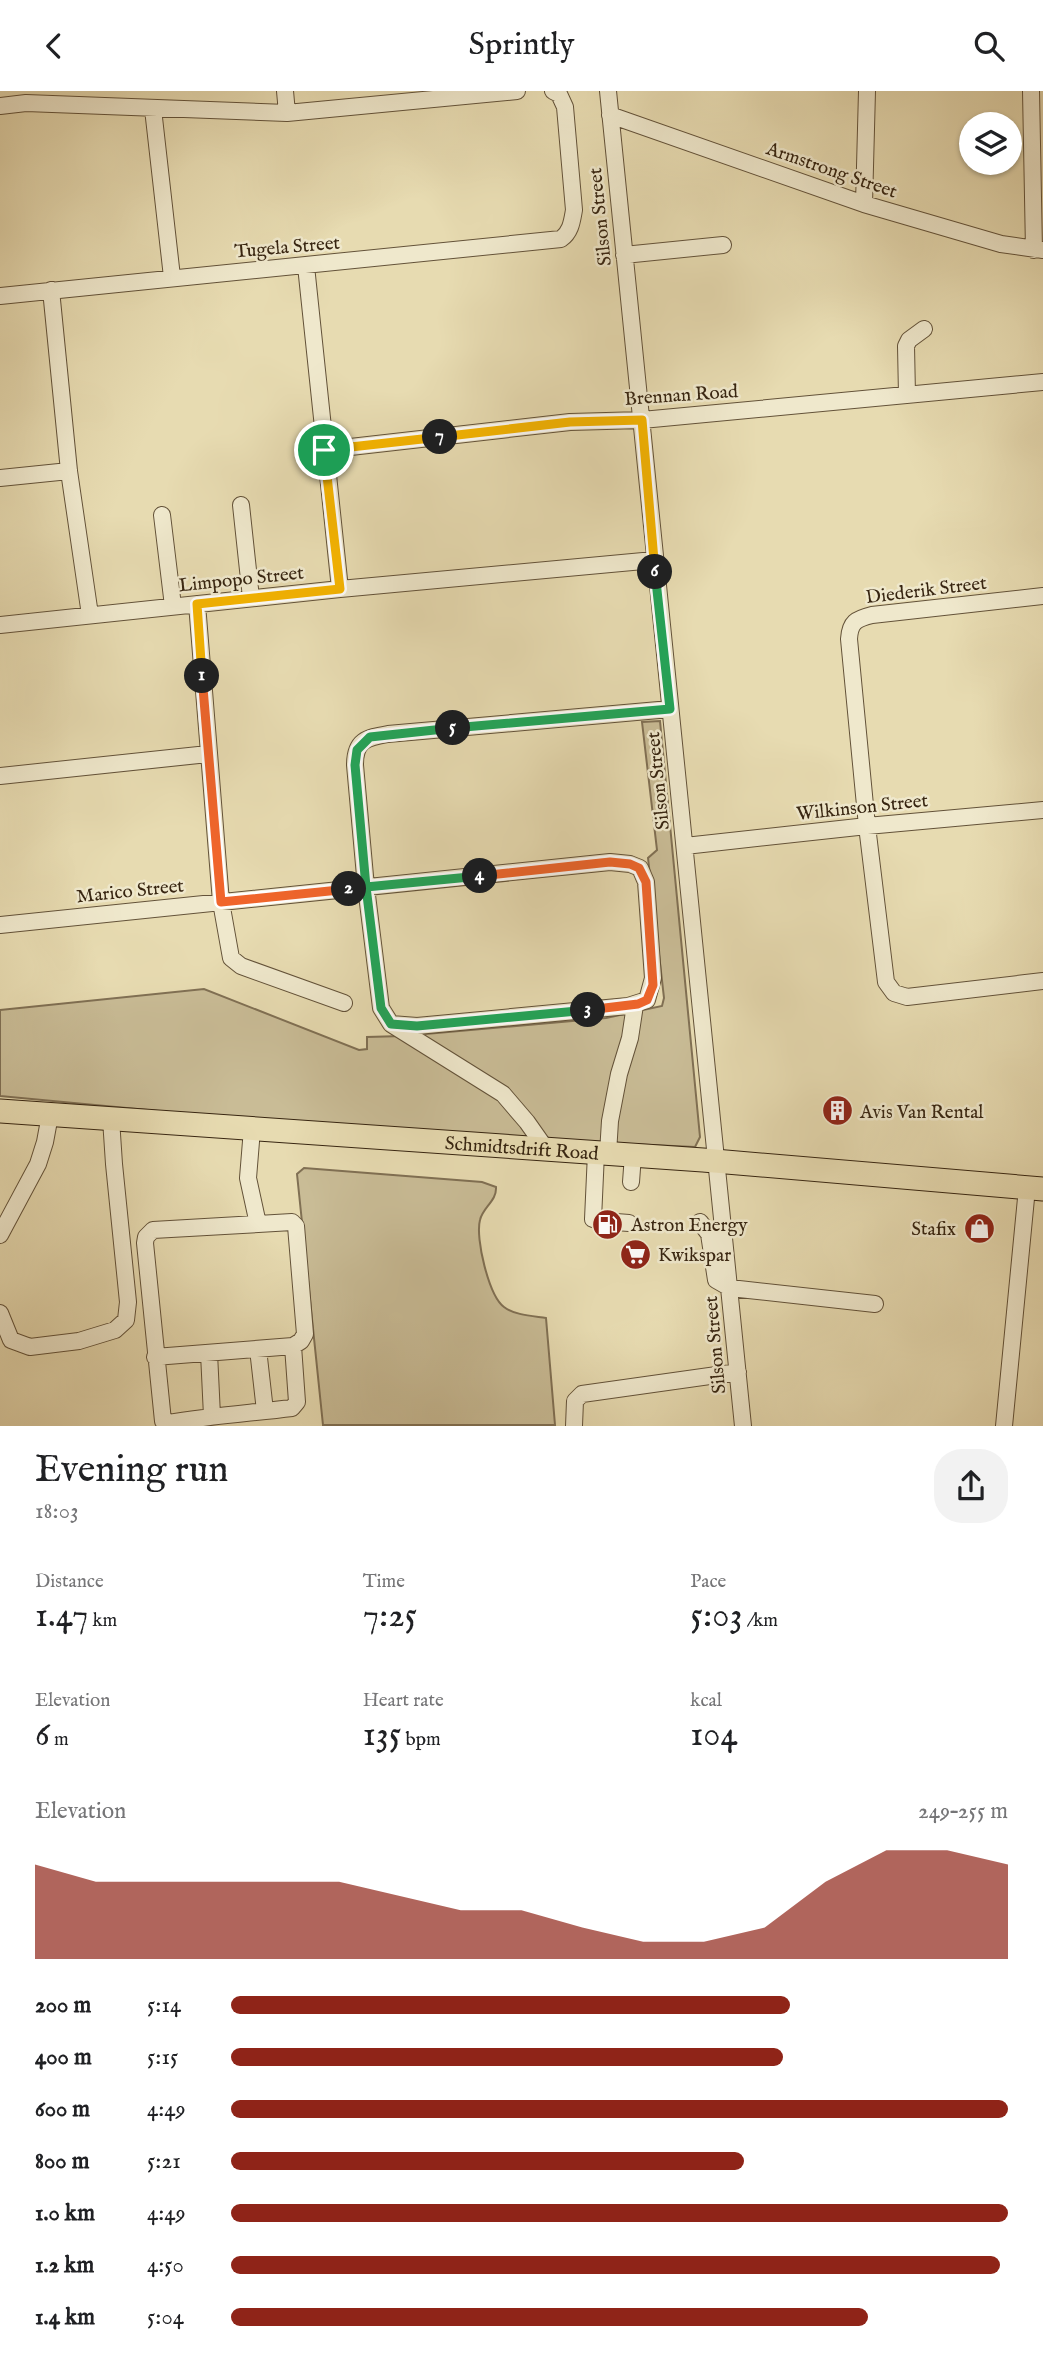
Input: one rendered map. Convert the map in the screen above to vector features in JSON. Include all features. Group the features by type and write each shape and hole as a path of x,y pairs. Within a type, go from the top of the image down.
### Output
{"highway":[{"name":"Schmidtsdrift Road","path":"0,1111 717,1161 1035,1189"}],"street":[{"path":"285,91 288,113"},
{"path":"0,106 26,97 153,109 288,113 408,96 517,91"},
{"name":"Silson Street","path":"608,91 743,1426"},
{"path":"864,204 867,91"},
{"path":"1031,91 1038,250"},
{"name":"Tugela Street","path":"0,296 555,241 566,236 574,210 565,107 556,93"},
{"path":"153,109 172,277"},
{"name":"Armstrong Street","path":"610,115 864,204 1001,244 1038,250"},
{"path":"624,255 723,245"},
{"path":"306,266 340,589"},
{"path":"51,291 69,471 90,615"},
{"path":"908,395 906,346 909,340 924,329"},
{"name":"Brennan Road","path":"324,450 570,422 642,420 1043,383"},
{"path":"0,478 69,471"},
{"path":"241,505 251,598"},
{"path":"162,515 173,607"},
{"name":"Limpopo Street","path":"0,625 340,589 654,560"},
{"name":"Diederik Street","path":"867,826 849,639 856,619 1043,596"},
{"path":"197,604 221,902 231,958 235,962 344,1003"},
{"path":"546,1149 503,1094 391,1024 381,1008 366,887 355,765 357,750 370,737 387,734 670,709"},
{"path":"0,776 208,754"},
{"name":"Wilkinson Street","path":"685,846 1043,810"},
{"path":"867,826 886,982 894,993 907,997 1043,981"},
{"name":"Marico Street","path":"0,925 610,862 630,864 639,868 646,882 653,978 641,1002"},
{"path":"391,1024 417,1026 641,1002 618,1074 602,1153 593,1219 599,1221"},
{"path":"0,1235 38,1164 50,1115"},
{"path":"0,1313 11,1341 30,1347 79,1342 115,1331 126,1320 128,1302 111,1119"},
{"path":"252,1129 248,1178 258,1224"},
{"path":"631,1182 634,1156"},
{"path":"1004,1426 1035,1189"},
{"path":"700,1222 709,1234 716,1280 730,1289 875,1304"},
{"path":"155,1357 293,1346 301,1342 304,1334 297,1229 292,1223 153,1230 146,1237 145,1243 155,1357 163,1421 168,1423 292,1408 296,1404 293,1346"},
{"path":"258,1349 265,1411"},
{"path":"209,1353 212,1416"},
{"path":"574,1426 575,1401 582,1394 738,1372"}],"shaded area":[{"path":"660,721 700,1137 695,1147 265,1121 0,1096 0,1010 204,989 359,1050 367,1049 367,1037 606,1018 662,1006 664,998 648,858 657,850 642,722"},
{"path":"304,1168 482,1182 496,1187 496,1192 480,1220 479,1228 488,1279 498,1301 508,1310 546,1318 555,1425 323,1425 297,1174"}],"place":[{"name":"Avis Van Rental","path":"837,1111"},
{"name":"Astron Energy","path":"608,1224"},
{"name":"Stafix","path":"979,1228"},
{"name":"Kwikspar","path":"635,1254"}],"route":[{"path":"324,450 340,589 197,604 221,902 366,887 381,1008 391,1024 417,1026 628,1006 647,1000 653,978 646,882 639,868 610,862 366,887 355,765 357,750 370,737 670,709 642,420 570,422 324,450"}]}
